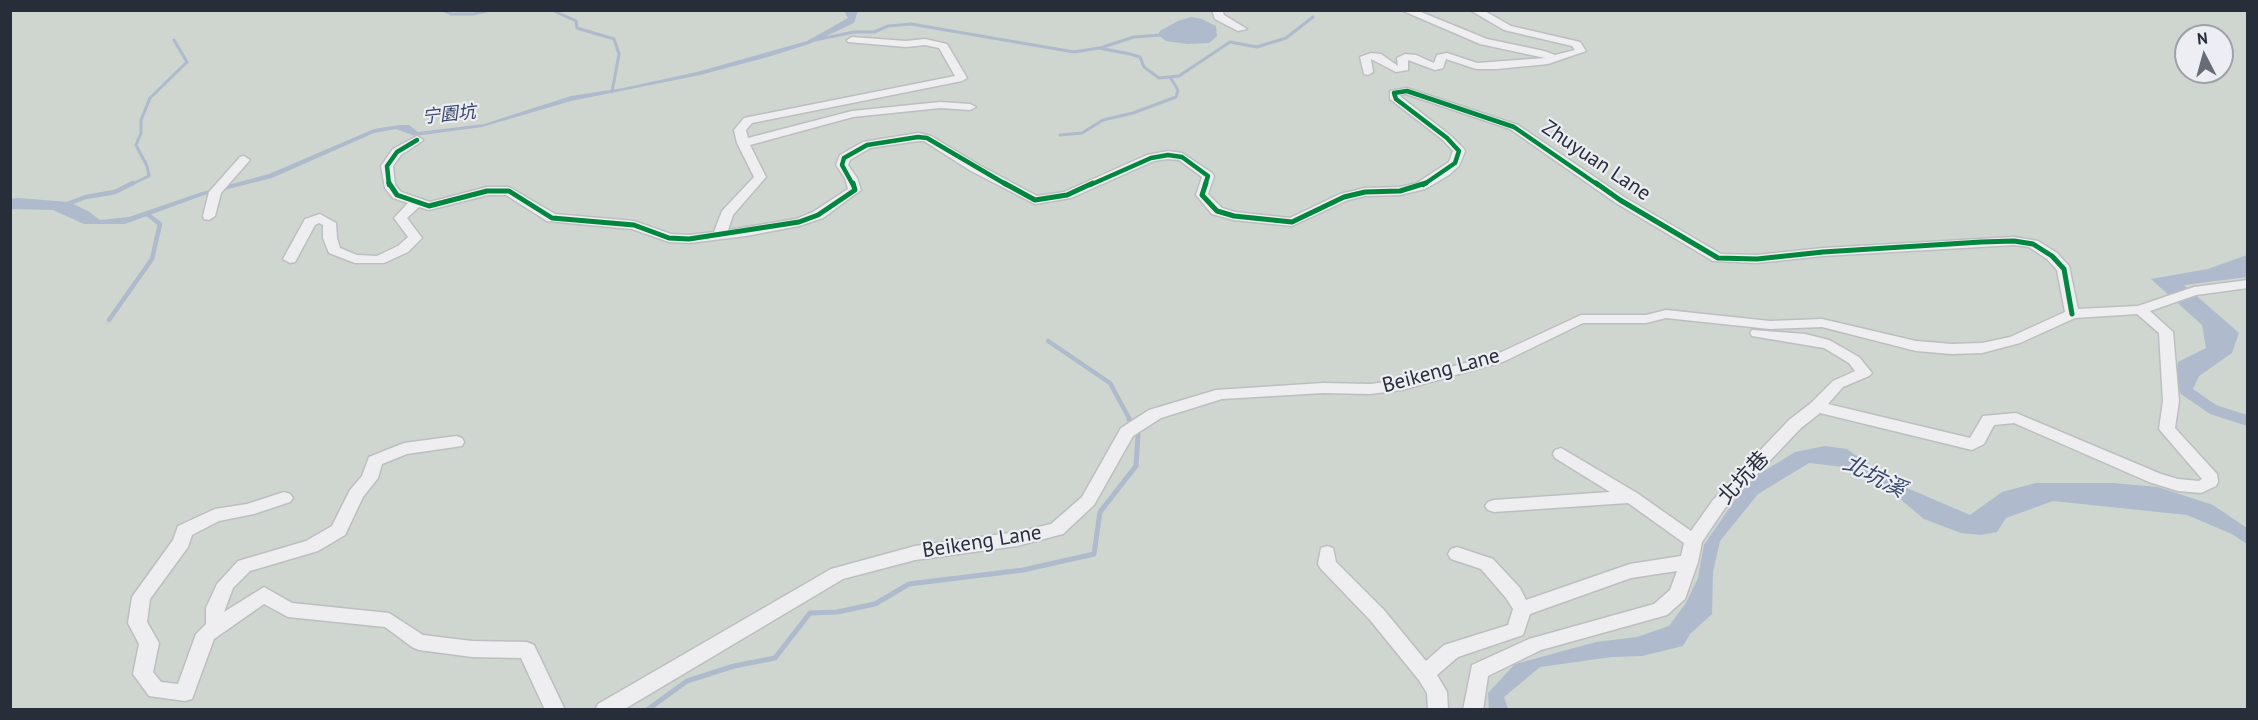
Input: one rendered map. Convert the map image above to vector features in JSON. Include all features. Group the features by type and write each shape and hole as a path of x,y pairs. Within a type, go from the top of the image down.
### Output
{"street":[{"path":"1217,10 1219,16 1242,29"},
{"path":"1406,10 1484,42 1544,54 1553,58"},
{"path":"1368,72 1365,57 1371,56 1377,56 1396,69 1404,68 1402,58 1409,56 1435,67 1439,66 1442,57 1447,56 1476,66 1528,63 1581,51 1576,44 1508,28 1475,10"},
{"path":"718,236 726,214 760,177 743,143 740,130 748,120 962,78 943,46 925,42 906,44 852,40"},
{"name":"Zhuyuan Lane","path":"417,140 397,153 387,166 389,185 397,195 429,206 487,191 509,191 552,218 634,225 669,238 689,239 718,236 790,223 818,214 855,190 851,178 842,165 844,158 867,145 885,140 918,137 927,138 985,174 1035,200 1067,195 1151,158 1168,155 1182,156 1208,176 1202,195 1217,211 1234,216 1292,222 1344,197 1365,192 1400,191 1421,186 1445,172 1455,163 1459,151 1448,138 1400,103 1394,93 1398,90 1514,127 1529,135 1620,200 1718,258 1757,259 1823,252 1971,243 2033,244 2052,256 2064,269 2072,314"},
{"path":"743,143 852,114 940,105 970,107"},
{"path":"209,216 215,192 244,160"},
{"path":"290,259 310,222 320,218 330,223 330,238 334,250 356,259 379,260 403,249 415,238 400,218 417,202"},
{"name":"Beikeng Lane","path":"605,710 837,574 915,553 1017,539 1056,530 1088,501 1127,432 1155,414 1221,394 1323,388 1370,389 1402,385 1500,358 1581,319 1646,319 1666,314 1770,325 1822,323 1916,346 1952,349 1982,348 2015,340 2072,314 2140,310 2194,291 2247,284"},
{"path":"1817,407 1972,444 1978,440 1989,420 2016,418 2155,478 2178,485 2201,487 2210,482 2211,478 2168,429 2171,401 2166,332 2140,310"},
{"name":"北坑巷","path":"1473,710 1479,670 1536,644 1659,610 1678,594 1689,562 1693,541 1719,504 1795,424 1817,407 1838,384 1864,373 1854,360 1828,345 1805,339 1646,319"},
{"path":"215,628 215,608 226,584 244,566 312,546 339,530 356,494 370,478 375,461 404,449 456,442"},
{"path":"1561,454 1630,497 1693,541"},
{"path":"1494,506 1630,497"},
{"path":"284,498 248,510 215,515 184,531 182,542 141,597 137,623 149,643 143,674 156,690 184,693 206,634 264,594 288,610 389,620 419,642 472,649 527,650 555,710"},
{"path":"1327,553 1326,564 1377,615 1425,674 1437,692 1438,710"},
{"path":"1425,674 1451,651 1516,630 1522,609 1513,593 1487,564 1457,554"},
{"path":"1522,609 1630,571 1689,562"}],"shaded area":[{"path":"10,11 2247,11 2247,709 11,709"}],"water":[{"path":"844,11 858,11 854,23 809,44 768,57 700,75 571,101 482,127 415,136 396,129 374,133 272,178 204,195 125,224 84,224 53,210 11,209 10,199 18,198 69,202 100,220 129,217 202,192 269,174 374,129 409,125 418,132 484,124 571,96 623,88 697,72 807,41 848,18"},
{"path":"1191,17 1202,19 1216,26 1217,36 1209,43 1187,44 1166,41 1158,35 1160,31 1178,21"},
{"path":"2247,255 2247,277 2184,285 2239,333 2232,353 2199,376 2193,389 2216,405 2247,415 2247,426 2210,414 2181,394 2175,380 2178,362 2206,348 2202,325 2151,279 2208,269"},
{"name":"北坑溪","path":"1825,446 1847,449 1893,482 1970,515 2002,492 2036,483 2113,483 2158,487 2213,505 2247,528 2247,544 2232,534 2187,515 2053,501 2006,518 1997,532 1981,535 1961,533 1924,519 1893,493 1852,468 1809,463 1758,494 1720,541 1713,572 1712,614 1690,634 1683,646 1642,656 1612,657 1540,667 1504,697 1508,709 1489,709 1488,693 1515,664 1596,642 1637,637 1669,626 1686,603 1698,578 1704,545 1748,481 1795,452"}],"waterway":[{"path":"442,10 451,14 474,14 490,10"},
{"path":"552,10 576,21 577,28 614,39 619,54 612,92"},
{"path":"815,40 854,32 874,32 888,26 911,24 1074,52 1099,48 1130,54 1140,57 1144,67 1159,78 1179,76 1230,42 1257,47 1286,38 1313,17"},
{"path":"1100,48 1134,37 1161,35"},
{"path":"130,185 149,176 147,166 136,145 141,133 141,120 150,98 187,62 174,40"},
{"path":"1060,135 1082,133 1103,120 1133,113 1176,97 1178,90 1170,77"},
{"path":"67,204 86,197 115,192 133,183"},
{"path":"109,320 152,259 160,224 147,214"},
{"path":"1048,341 1110,383 1130,420"},
{"path":"647,710 687,681 734,666 775,658 810,613 837,612 875,604 909,584 1023,570 1094,554 1100,512 1136,466 1138,435"}],"cycle path":[{"path":"417,140 397,152 387,166 389,185 397,195 429,206 487,191 509,191 552,218 634,225 669,238 689,239 746,232 799,222 818,215 855,190 851,178 842,165 844,158 867,145 918,137 927,138 975,168 1035,200 1067,195 1151,158 1168,155 1182,157 1208,176 1202,195 1217,211 1234,216 1292,222 1344,197 1365,192 1400,191 1421,186 1445,172 1455,163 1459,151 1447,138 1396,99 1394,93 1407,91 1514,127 1620,200 1718,258 1757,259 1823,252 1981,242 2014,241 2033,244 2052,256 2064,269 2072,314"}],"water label":[{"name":"宁園坑","path":"449,115"}]}
